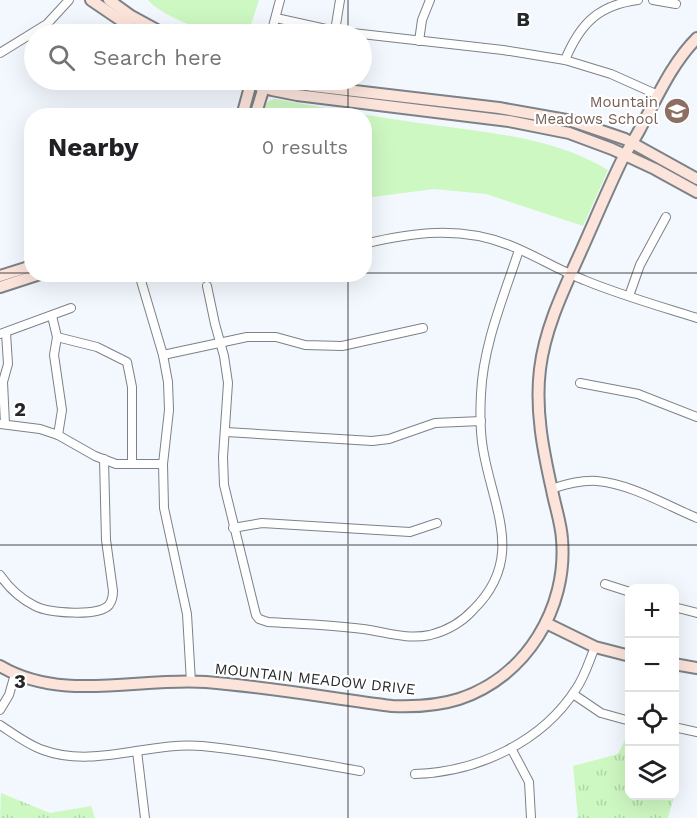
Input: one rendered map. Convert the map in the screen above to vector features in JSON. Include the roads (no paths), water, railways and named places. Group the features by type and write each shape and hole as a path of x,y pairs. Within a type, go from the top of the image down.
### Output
{"street":[{"path":"47,24 69,0"},
{"path":"90,0 126,24"},
{"path":"109,0 146,24"},
{"path":"274,24 280,0"},
{"path":"336,24 340,0"},
{"path":"419,41 422,20 430,0"},
{"path":"565,60 578,34 591,19 612,6 638,0"},
{"path":"653,0 676,4"},
{"path":"276,18 301,24"},
{"path":"372,36 503,50 565,60 610,74 658,95"},
{"path":"0,53 24,38"},
{"name":"MOUNTAIN MEADOW DRIVE","path":"0,666 15,674 64,686 191,682 392,706 428,706 474,693 497,680 525,655 552,613 560,584 562,539 539,427 540,368 550,326 625,155 674,67 697,38"},
{"path":"245,108 252,90"},
{"path":"255,90 255,108"},
{"path":"274,90 322,99 535,126 569,133 625,155 697,192"},
{"path":"346,90 499,108 549,116 593,127 633,143 697,179"},
{"path":"629,296 640,265 666,217"},
{"path":"372,242 407,234 446,232 478,236 519,250 571,274 629,296 697,318"},
{"path":"207,286 225,356 228,383 222,470 226,501 255,612 259,619 268,622 365,630 404,637 432,634 445,630 464,619 481,603 496,580 502,559 503,531 483,450 482,384 486,354 519,250"},
{"path":"0,276 24,268"},
{"path":"0,287 24,279"},
{"path":"141,282 164,355 169,395 164,464 164,508 187,614 191,682"},
{"path":"71,308 3,334 8,364 3,381 2,424 32,427 58,435 116,464 164,464"},
{"path":"52,316 57,337 54,355 62,410 58,435"},
{"path":"164,355 220,342 261,336 276,337 305,345 342,346 423,328"},
{"path":"57,337 97,347 127,362 132,387 132,465"},
{"path":"580,382 638,394 697,417"},
{"path":"226,432 372,441 389,439 435,423 481,421"},
{"path":"0,575 23,599 40,608 61,612 84,611 101,610 109,604 113,597 106,540 104,459"},
{"path":"551,489 580,482 610,483 697,518"},
{"path":"233,528 262,523 410,532 437,523"},
{"path":"605,584 625,590"},
{"path":"679,608 697,613"},
{"path":"546,623 595,647 625,655"},
{"path":"415,774 431,773 478,762 511,748 542,729 573,694 595,647"},
{"path":"679,665 697,668"},
{"path":"0,710 9,696 15,674"},
{"path":"573,694 602,713 625,720"},
{"path":"0,725 41,750 64,755 80,756 184,745 294,758 360,771"},
{"path":"679,728 697,732"},
{"path":"511,748 528,782 531,818"},
{"path":"137,751 145,818"}],"place":[{"name":"Mountain Meadows School","path":"677,111"}]}
